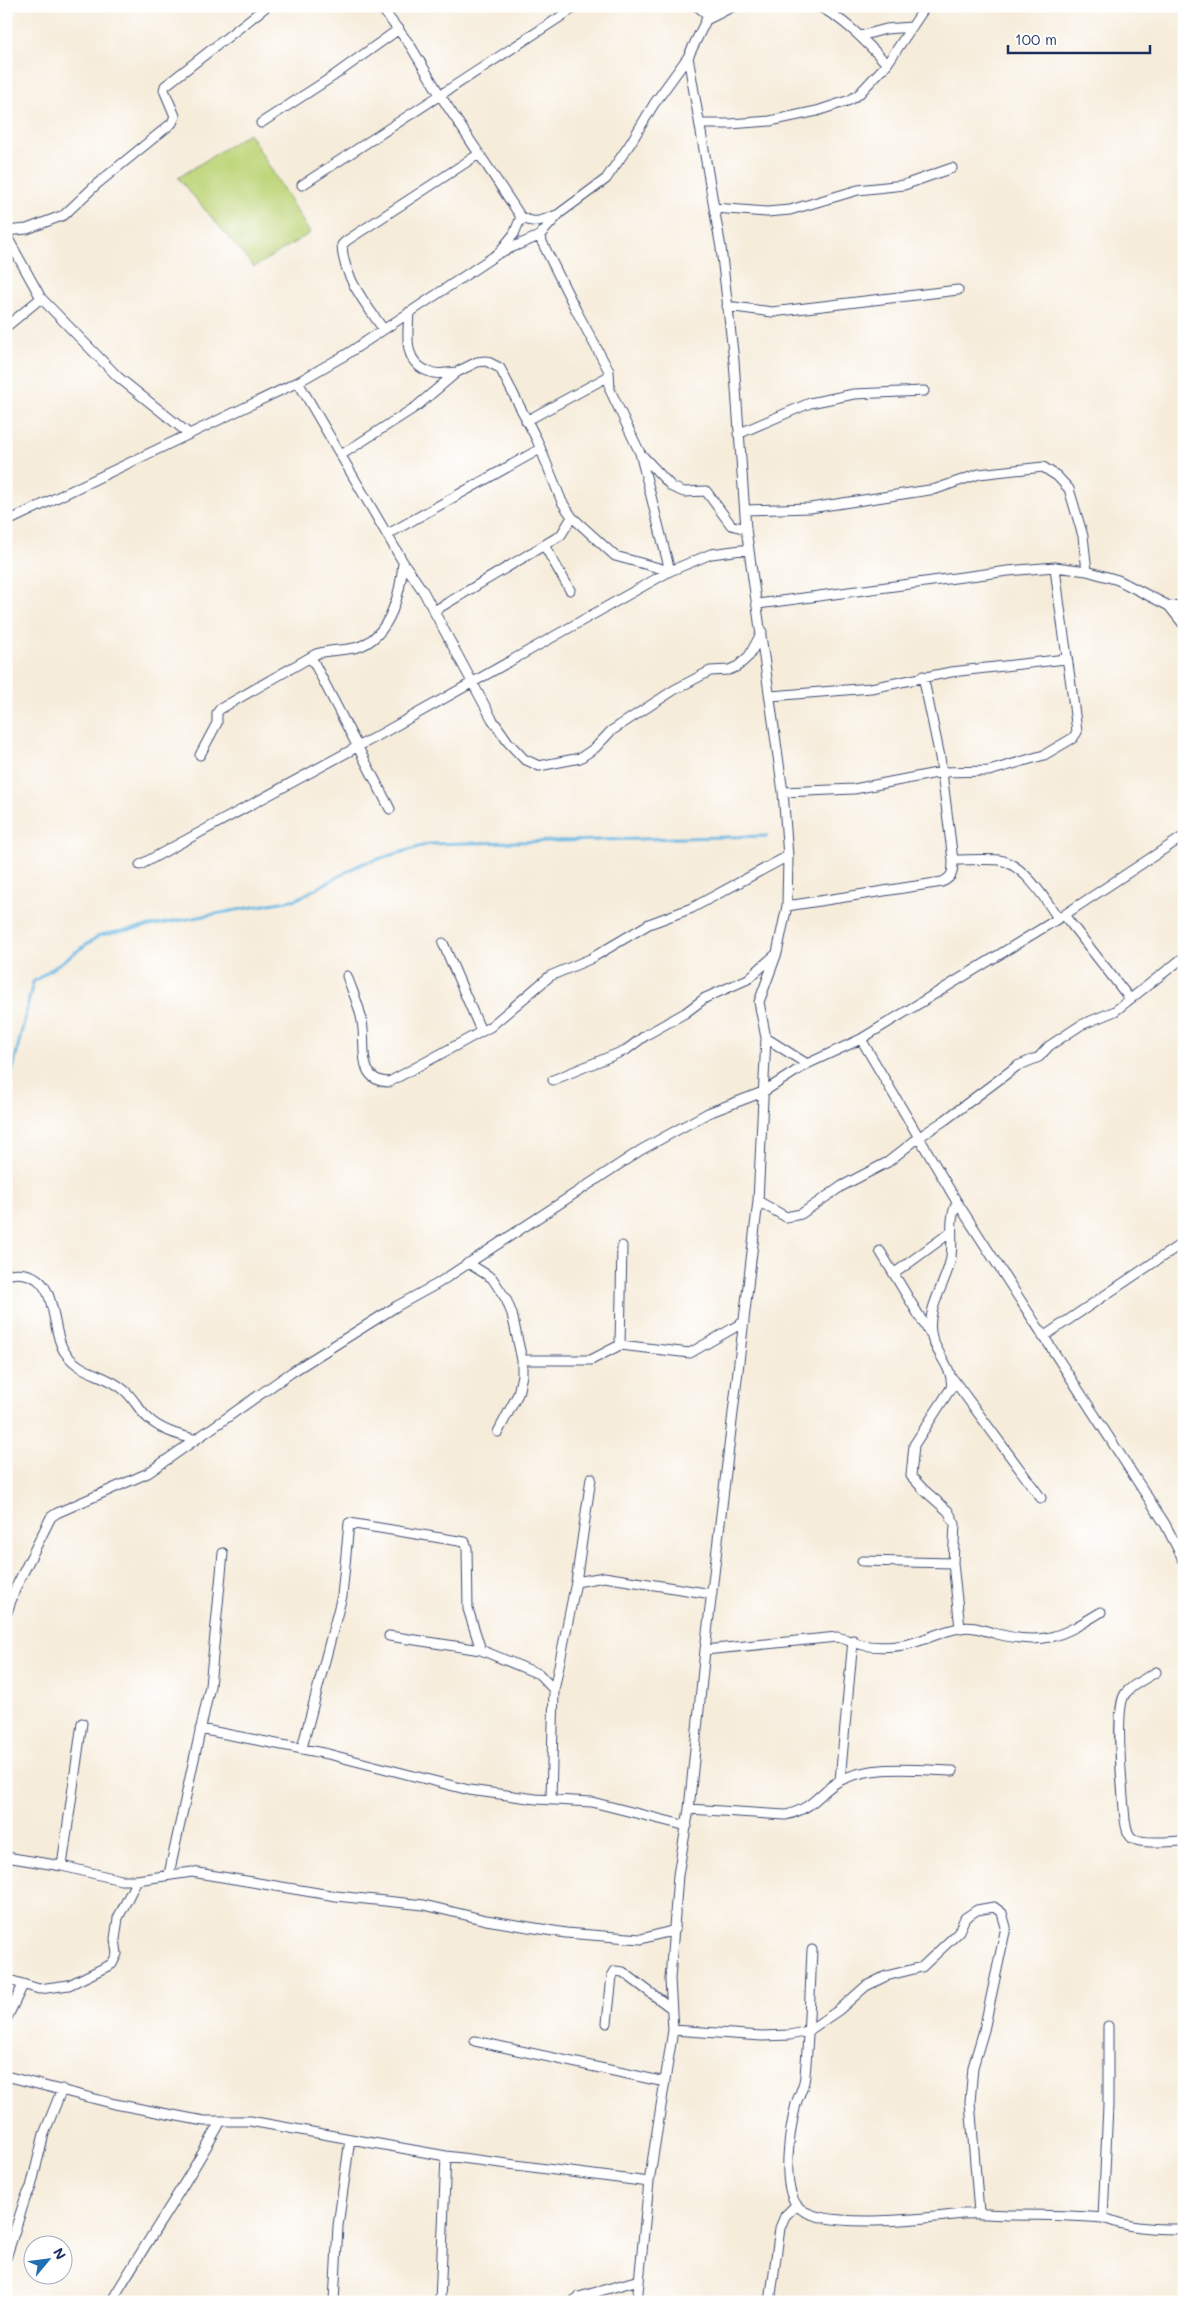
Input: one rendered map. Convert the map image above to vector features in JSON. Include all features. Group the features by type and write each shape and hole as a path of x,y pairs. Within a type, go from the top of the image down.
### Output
{"street":[{"path":"188,433 118,377 41,298 6,233 27,229 64,214 97,184 172,123 175,116 164,90 165,86 267,6"},
{"path":"380,6 399,29 440,95 521,217 529,222 539,222 560,213 583,198 606,179 654,104 688,57 709,14 734,6"},
{"path":"302,185 577,6"},
{"path":"697,6 709,14"},
{"path":"818,6 839,19 860,36 888,64"},
{"path":"700,124 770,121 817,111 850,100 859,94 888,64 926,6"},
{"path":"860,36 891,28 911,27"},
{"path":"261,123 332,77 399,29"},
{"path":"637,2302 649,2182 672,2030 670,1979 676,1930 678,1875 687,1826 705,1650 758,1201 766,1038 759,1002 777,953 787,906 788,856 783,792 746,529 734,361 714,208 688,57"},
{"path":"383,329 356,289 345,266 342,246 346,240 479,154"},
{"path":"714,208 767,212 790,210 858,190 904,186 952,168"},
{"path":"6,522 188,433 298,382 347,354 499,253 539,236 560,213"},
{"path":"499,253 514,234 521,217"},
{"path":"539,236 610,376 610,390 640,453 670,571"},
{"path":"727,306 772,312 958,290"},
{"path":"6,326 41,298"},
{"path":"409,312 408,352 417,364 430,373 457,372"},
{"path":"341,454 417,406 457,372 477,362 486,361 494,363 500,368 540,449 562,502 572,517 615,556 670,571"},
{"path":"526,421 610,376"},
{"path":"298,382 403,562 434,611 472,682 508,742 524,759 539,766 580,758 595,748 619,726 674,690 710,671 729,670 738,666 749,656 762,632"},
{"path":"738,434 810,403 854,394 924,391"},
{"path":"388,534 540,449"},
{"path":"640,453 672,487 684,492 706,491 731,525 746,529"},
{"path":"745,510 820,506 936,489 979,474 1043,467 1057,476 1070,489 1083,536 1087,571"},
{"path":"434,611 544,545 560,534 572,517"},
{"path":"544,545 570,590"},
{"path":"140,865 359,746 670,571 711,554 749,549"},
{"path":"200,755 217,722 217,713 220,709 311,658 331,649 357,647 376,635 395,605 402,582 403,562"},
{"path":"783,792 854,789 942,772 989,771 1044,755 1073,738 1077,732 1072,685 1066,659 1056,567"},
{"path":"758,604 1008,571 1056,567 1087,571 1118,580 1169,606 1184,625"},
{"path":"1169,606 1184,605"},
{"path":"311,658 359,746 390,809"},
{"path":"771,696 871,688 923,676 1066,659"},
{"path":"787,906 942,882 949,878 952,873 953,860 942,772 923,676"},
{"path":"6,1615 16,1587 50,1517 148,1473 194,1439 350,1335 437,1284 641,1150 708,1113 763,1092 806,1064 861,1039 1061,916 1184,836"},
{"path":"347,976 362,1021 364,1061 373,1077 379,1081 390,1082 490,1027 550,976 590,959 649,924 692,908 788,856"},
{"path":"953,860 1001,860 1014,865 1061,916 1130,999"},
{"path":"443,943 481,1031"},
{"path":"553,1080 626,1050 646,1035 685,1013 705,998 748,978 777,953"},
{"path":"758,1201 786,1217 801,1214 842,1186 888,1162 1017,1066 1039,1057 1066,1034 1081,1025 1114,1011 1184,957"},
{"path":"766,1038 806,1064"},
{"path":"861,1039 957,1202 1165,1524 1184,1561"},
{"path":"931,1335 930,1323 950,1261 951,1214 957,1202"},
{"path":"895,1273 951,1232"},
{"path":"1043,1337 1184,1242"},
{"path":"620,1345 622,1246"},
{"path":"880,1251 931,1335 953,1379 1041,1498"},
{"path":"468,1263 492,1278 506,1299 512,1314 522,1360 522,1375 518,1394 498,1432"},
{"path":"6,1276 9,1274 22,1274 32,1276 43,1284 50,1300 63,1350 78,1367 109,1380 124,1390 149,1420 172,1433 194,1439"},
{"path":"522,1360 591,1360 620,1345 690,1353 744,1322"},
{"path":"953,1379 951,1388 914,1445 911,1476 948,1511 955,1524 953,1564 960,1628"},
{"path":"551,1799 554,1690 576,1582 591,1478"},
{"path":"302,1748 342,1596 349,1523 465,1542 467,1548 468,1609 481,1650"},
{"path":"169,1874 210,1686 223,1553"},
{"path":"862,1562 953,1564"},
{"path":"576,1582 604,1577 712,1594"},
{"path":"6,1587 16,1587"},
{"path":"705,1650 837,1637 853,1640 863,1645 897,1646 960,1628 976,1627 997,1634 1033,1639 1049,1638 1067,1633 1101,1612"},
{"path":"389,1636 481,1650 538,1674 554,1690"},
{"path":"840,1780 853,1640"},
{"path":"1156,1672 1124,1694 1121,1704 1120,1728 1124,1820 1132,1838 1140,1842 1184,1841"},
{"path":"62,1866 82,1723"},
{"path":"200,1729 302,1748 385,1767 470,1790 536,1799 592,1802 687,1826"},
{"path":"689,1809 786,1815 800,1811 813,1803 840,1780 862,1773 891,1770 953,1771"},
{"path":"6,1856 62,1866 121,1880 137,1880 192,1872 336,1896 424,1905 486,1920 566,1933 642,1939 676,1930"},
{"path":"6,1979 39,1989 69,1985 112,1964 116,1954 115,1939 118,1918 137,1880"},
{"path":"672,2030 762,2036 790,2035 808,2031 839,2010 866,1986 886,1976 922,1967 958,1933 965,1918 977,1910 994,1908 1002,1913 1006,1927 984,2030 973,2066 970,2102 979,2212"},
{"path":"812,1950 805,2078 796,2102 791,2128 788,2163 789,2189 796,2205 805,2213 817,2218 875,2221 925,2219 979,2212 1104,2218 1123,2224 1153,2229 1184,2229"},
{"path":"607,2022 612,1976 615,1971 623,1972 671,2008"},
{"path":"6,2020 23,1985"},
{"path":"1104,2218 1108,2026"},
{"path":"475,2041 665,2082"},
{"path":"6,2076 142,2110 204,2121 250,2121 446,2156 649,2182"},
{"path":"6,2258 22,2206 31,2187 44,2134 62,2089"},
{"path":"111,2302 151,2234 203,2154 221,2121"},
{"path":"334,2302 338,2226 350,2139"},
{"path":"440,2302 446,2156"},
{"path":"770,2302 780,2228 785,2216 796,2205"},
{"path":"572,2302 579,2297 639,2280"}],"green space":[{"path":"249,133 310,233 254,267 178,178"}],"waterway":[{"path":"6,1099 33,982 100,935 297,899 361,864 429,844 767,836"}]}
